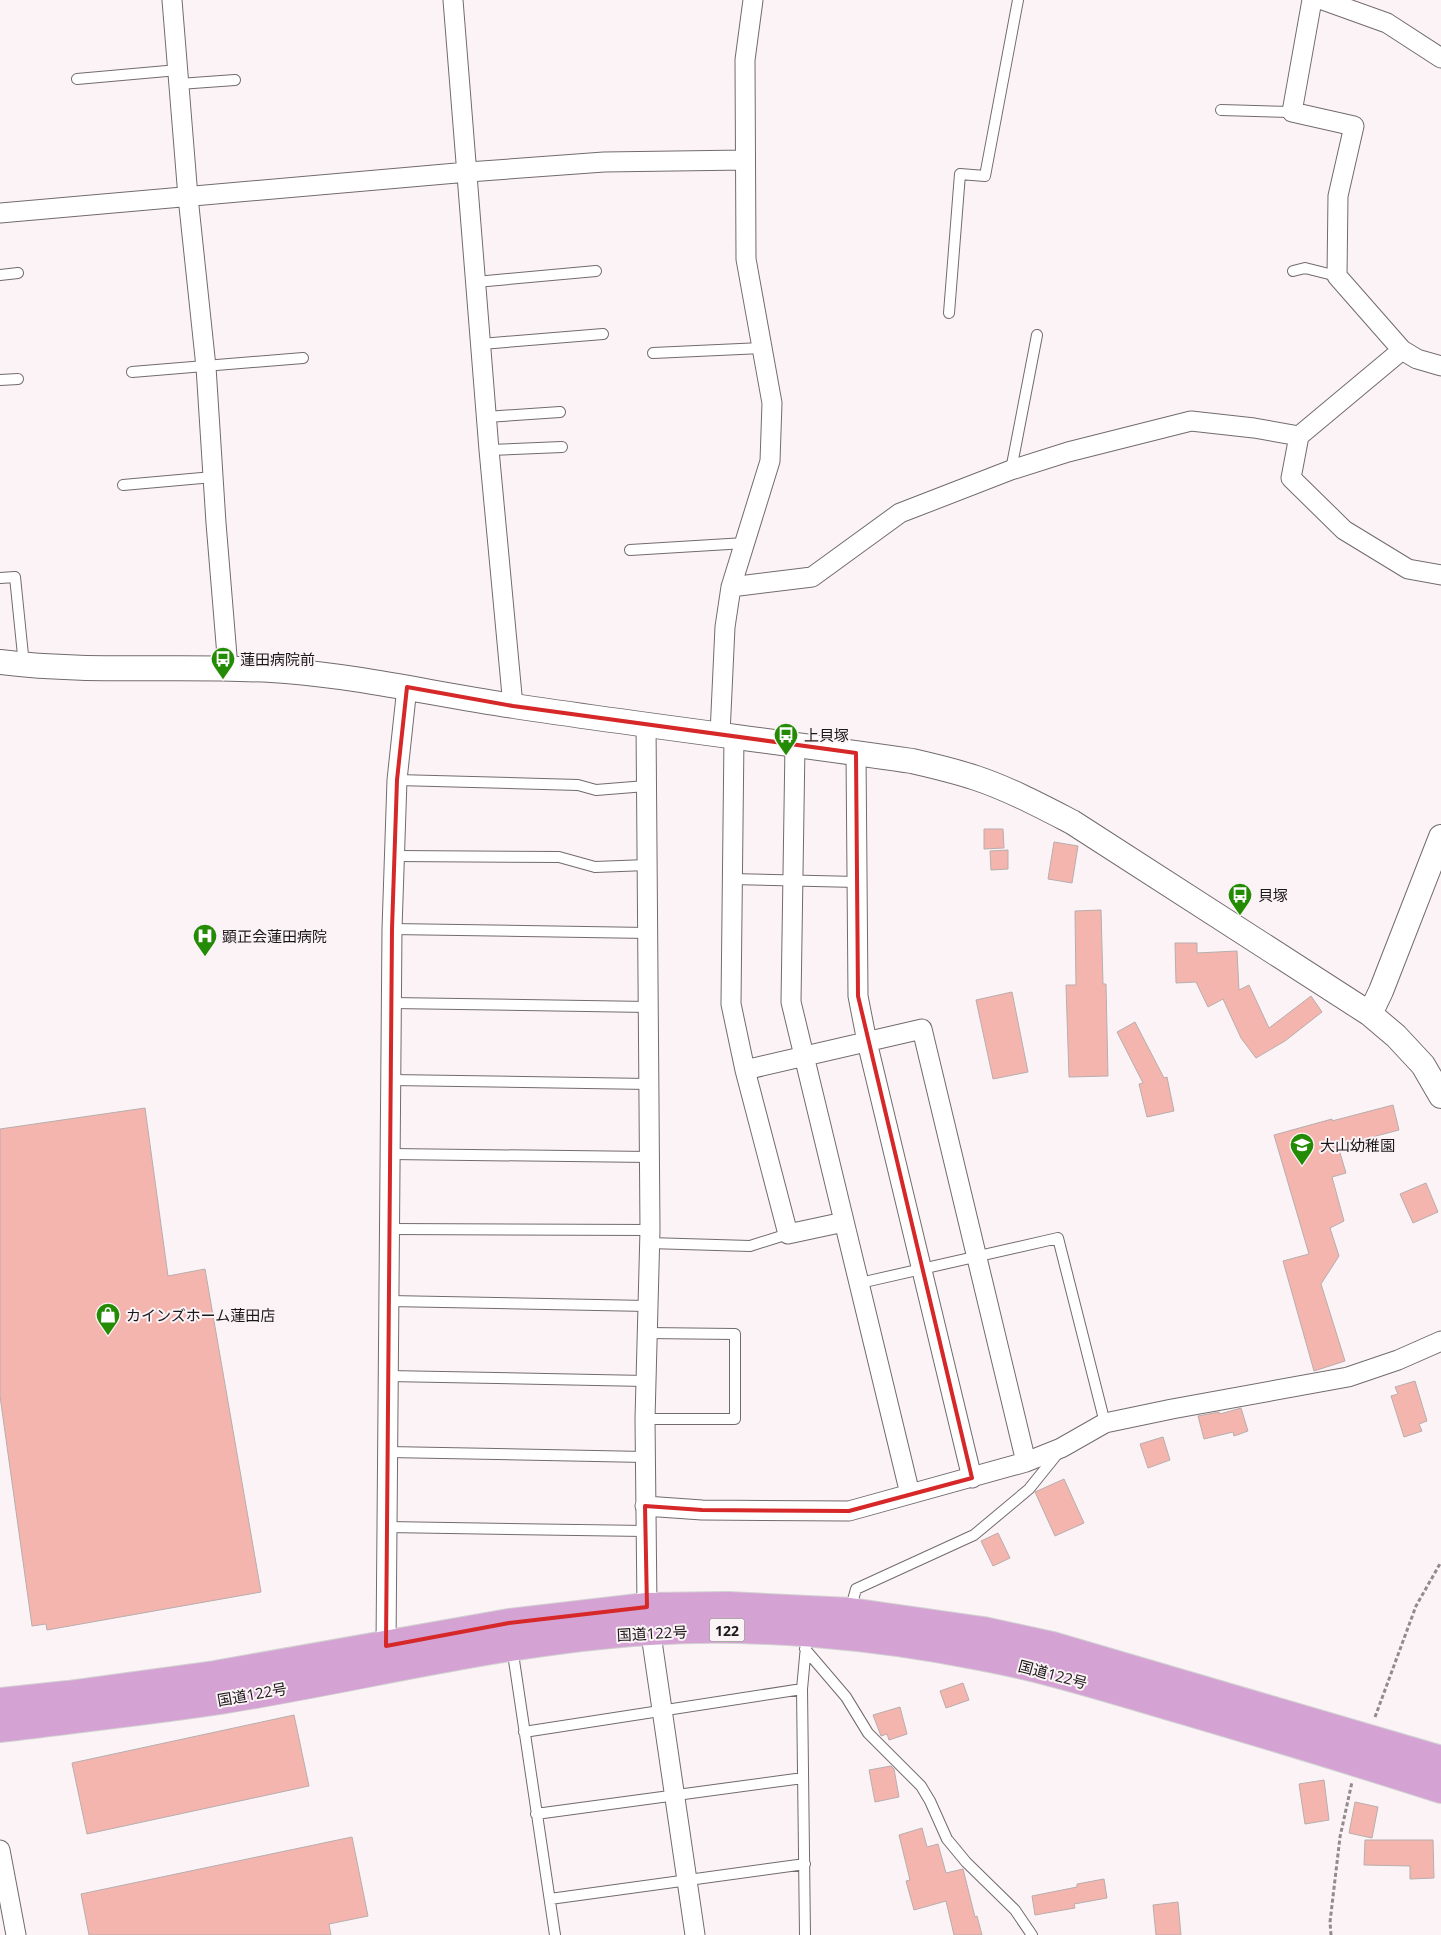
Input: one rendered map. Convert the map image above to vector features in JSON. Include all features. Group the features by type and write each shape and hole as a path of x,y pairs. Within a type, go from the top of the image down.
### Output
{"highway":[{"name":"国道122号","path":"0,1728 220,1700 648,1619 728,1606 850,1612 983,1631 1052,1646 1362,1750 1441,1788"},
{"name":"国道122号","path":"0,1702 78,1694 215,1675 510,1623 648,1619 806,1641 918,1645 981,1656 1362,1750 1441,1760"}],"street":[{"path":"172,0 188,197 206,367 228,668"},
{"path":"453,0 486,417 512,706"},
{"path":"752,0 745,60 746,260 772,403 770,461 731,587 725,627 731,879 731,1004 745,1070 788,1234 844,1222"},
{"path":"1312,0 1292,112 1354,126 1338,196 1337,276 1402,350 1418,359 1441,366"},
{"path":"1323,0 1387,23 1441,58"},
{"path":"0,213 604,162 745,160"},
{"path":"1402,350 1299,436 1291,478 1344,530 1408,569 1441,575"},
{"path":"731,587 812,577 900,513 1011,470 1068,452 1190,421 1254,428 1299,436"},
{"path":"0,662 68,667 228,668 347,677 512,706 856,753 944,768 977,778 1023,797 1072,822 1370,1014 1396,1036 1423,1066 1441,1096"},
{"path":"386,1646 392,929 397,780 407,687"},
{"path":"646,723 650,1157 650,1237 645,1419 645,1531 648,1619 695,1935"},
{"path":"795,745 791,1002 910,1494"},
{"path":"856,753 858,996 866,1042 972,1478"},
{"path":"1370,1014 1381,991 1441,837"},
{"path":"745,1070 922,1029 1026,1462"},
{"path":"646,1506 702,1510 849,1511 1026,1462 1061,1448 1105,1423 1348,1377 1398,1360 1441,1341"},
{"path":"0,1850 16,1935"}],"lane":[{"path":"949,313 960,174 985,176 1018,0"},
{"path":"77,79 178,77 235,80"},
{"path":"1221,110 1292,112"},
{"path":"1292,271 1305,268 1337,276"},
{"path":"476,282 596,271"},
{"path":"0,275 18,274"},
{"path":"481,344 603,334"},
{"path":"1011,470 1037,335"},
{"path":"653,352 762,348"},
{"path":"132,372 303,358"},
{"path":"0,380 18,379"},
{"path":"486,417 560,412"},
{"path":"489,450 562,448"},
{"path":"123,485 213,477"},
{"path":"630,550 745,543"},
{"path":"0,578 14,577 24,665"},
{"path":"397,780 578,785 596,790 646,786"},
{"path":"395,856 559,857 595,867 647,865"},
{"path":"731,879 857,882"},
{"path":"392,929 648,933"},
{"path":"392,1003 648,1007"},
{"path":"391,1080 649,1084"},
{"path":"390,1154 650,1157"},
{"path":"390,1230 650,1237 750,1246 788,1234"},
{"path":"860,1283 1058,1238 1105,1423"},
{"path":"389,1301 648,1306"},
{"path":"645,1419 735,1419 736,1334 647,1333"},
{"path":"388,1376 646,1380"},
{"path":"850,1612 856,1589 974,1535 1029,1489 1061,1448"},
{"path":"388,1452 645,1457"},
{"path":"387,1528 645,1531"},
{"path":"805,1935 802,1689 806,1641"},
{"path":"806,1641 846,1697 868,1733 921,1786 947,1839 966,1862 1015,1910 1032,1935"},
{"path":"512,1646 555,1935"},
{"path":"524,1732 802,1689"},
{"path":"536,1814 803,1778"},
{"path":"550,1900 805,1864"}],"path":[{"path":"1331,1935 1330,1922 1340,1838 1362,1750 1416,1606 1441,1562"}],"highlighted area":[{"path":"407,687 513,706 856,753 858,996 972,1478 849,1511 702,1510 645,1506 647,1607 509,1623 386,1646 392,929 397,780"}],"building":[{"path":"984,829 1003,829 1004,848 984,849"},
{"path":"1054,842 1078,846 1072,883 1048,879"},
{"path":"1008,850 1008,869 991,870 990,851"},
{"path":"1101,910 1103,984 1106,984 1108,1076 1069,1077 1066,985 1076,985 1075,911"},
{"path":"1175,943 1197,943 1197,953 1237,951 1239,990 1249,985 1269,1028 1311,996 1322,1012 1285,1041 1256,1058 1241,1038 1223,999 1208,1007 1196,982 1176,983"},
{"path":"1012,992 1028,1072 993,1079 976,1000"},
{"path":"1135,1022 1164,1078 1167,1077 1174,1111 1147,1117 1139,1084 1143,1083 1117,1032"},
{"path":"1393,1105 1399,1130 1338,1146 1346,1173 1332,1177 1344,1221 1330,1228 1339,1256 1321,1284 1345,1361 1314,1371 1283,1261 1309,1254 1274,1135"},
{"name":"カインズホーム蓮田店","path":"145,1108 168,1276 205,1269 261,1592 47,1630 46,1624 32,1626 0,1396 0,1129"},
{"path":"1426,1183 1438,1212 1413,1223 1400,1194"},
{"path":"1415,1381 1427,1421 1419,1424 1422,1431 1404,1437 1391,1396 1398,1394 1395,1387"},
{"path":"1241,1408 1248,1431 1234,1436 1233,1432 1204,1439 1198,1416 1219,1412 1220,1414"},
{"path":"1163,1437 1170,1460 1148,1468 1140,1444"},
{"path":"1064,1479 1084,1523 1055,1536 1035,1492"},
{"path":"998,1533 1010,1558 993,1566 981,1541"},
{"path":"963,1683 969,1700 946,1708 940,1691"},
{"path":"900,1707 907,1734 889,1740 887,1734 881,1736 873,1715"},
{"path":"294,1715 309,1786 87,1834 72,1763"},
{"path":"891,1766 894,1769 899,1797 875,1802 869,1770"},
{"path":"1324,1780 1329,1820 1305,1824 1299,1784"},
{"path":"1355,1802 1378,1807 1372,1838 1349,1833"},
{"path":"922,1828 927,1847 938,1844 946,1873 963,1869 975,1917 977,1916 982,1935 954,1935 946,1901 914,1910 906,1881 910,1880 899,1835"},
{"path":"352,1837 368,1916 329,1924 331,1935 89,1935 81,1894"},
{"path":"1365,1840 1433,1840 1434,1878 1410,1879 1410,1866 1364,1865"},
{"path":"1104,1879 1107,1898 1074,1904 1075,1908 1035,1915 1032,1896 1077,1887 1077,1884"},
{"path":"1178,1902 1181,1935 1156,1935 1153,1905"}],"place":[{"name":"蓮田病院前","path":"223,680"},
{"name":"上貝塚","path":"786,756"},
{"name":"貝塚","path":"1240,916"},
{"name":"顕正会蓮田病院","path":"205,957"},
{"name":"大山幼稚園","path":"1302,1166"},
{"name":"カインズホーム蓮田店","path":"108,1336"}]}
